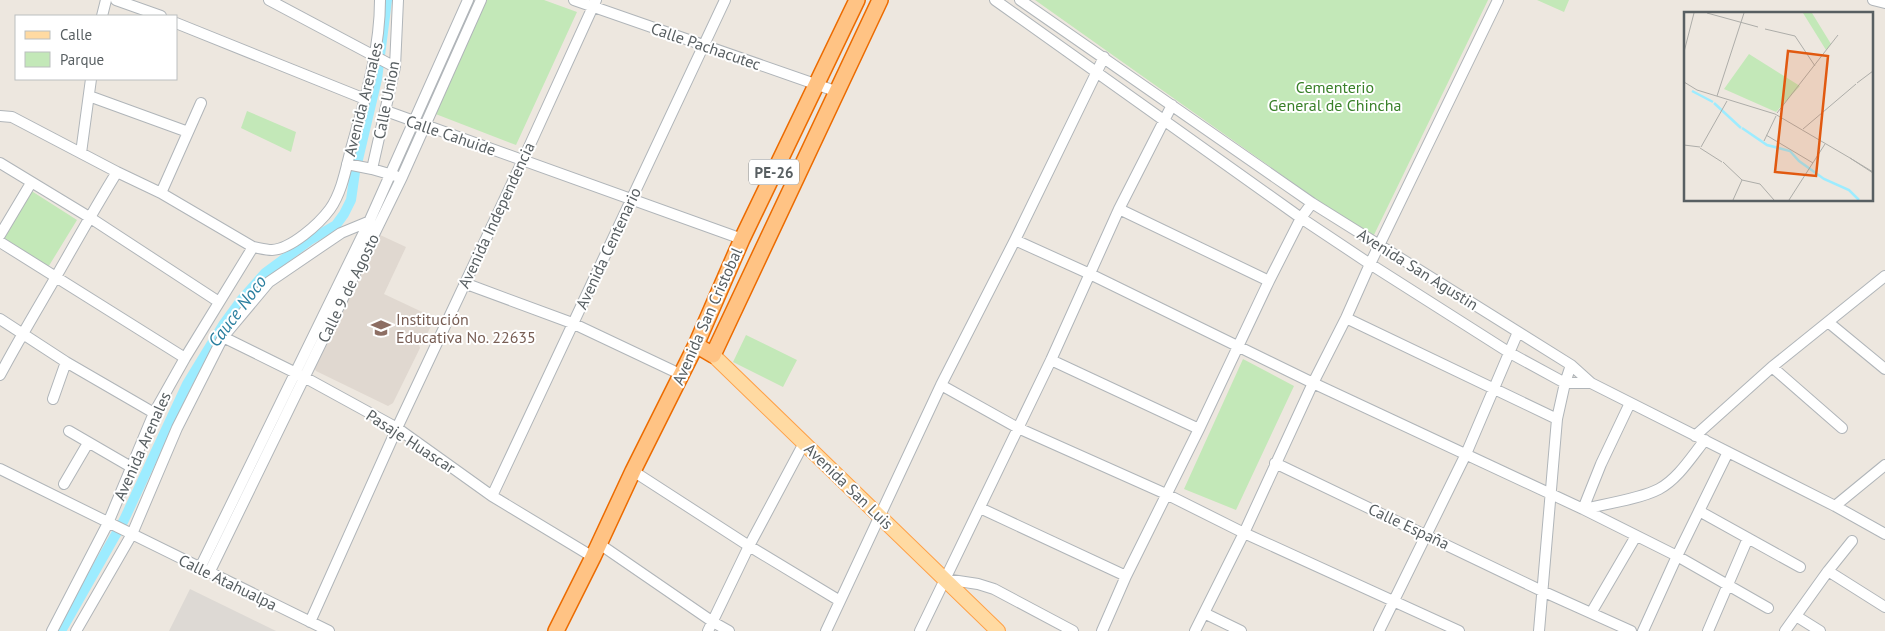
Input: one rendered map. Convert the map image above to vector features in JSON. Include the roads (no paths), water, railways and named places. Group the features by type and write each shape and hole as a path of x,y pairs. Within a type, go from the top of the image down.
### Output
{"highway":[{"name":"Avenida San Cristobal","path":"556,631 633,471 682,375 742,240 857,0"},
{"path":"713,355 880,0"},
{"path":"757,208 778,216"},
{"name":"Avenida San Luis","path":"696,345 713,355"}],"main road":[{"name":"Avenida San Luis","path":"713,355 998,631"}],"street":[{"path":"102,15 106,0"},
{"path":"116,0 158,15"},
{"path":"269,0 395,67"},
{"name":"Avenida Arenales","path":"52,631 110,524 154,413 185,358 253,247 272,250 290,244 308,232 331,208 350,165 365,99 378,59 380,0"},
{"name":"Calle Union","path":"369,169 386,111 395,67 398,0"},
{"name":"Calle 9 de Agosto","path":"300,375 402,177 419,124 468,0"},
{"name":"Calle 9 de Agosto","path":"205,570 300,375 390,175 419,124 481,0"},
{"name":"Calle Pachacutec","path":"574,0 594,3 704,46 838,92"},
{"name":"Avenida Centenario","path":"492,496 725,0"},
{"name":"Avenida San Agustin","path":"995,0 1301,218 1510,353 1565,383"},
{"name":"Avenida San Agustin","path":"1020,0 1312,203 1571,365 1591,384 1835,506 1885,534"},
{"path":"1195,631 1244,533 1312,383 1346,318 1379,245 1498,0"},
{"path":"1873,0 1885,4"},
{"name":"Avenida Independencia","path":"310,622 397,428 523,160 594,3"},
{"path":"178,23 365,99"},
{"path":"826,631 941,385 1015,240 1104,57"},
{"path":"81,152 91,80"},
{"path":"89,96 188,132"},
{"path":"162,193 202,103"},
{"path":"920,631 1051,360 1119,209 1172,105"},
{"name":"Calle Cahuide","path":"386,111 742,240"},
{"path":"0,116 12,118 162,193 253,247"},
{"path":"0,163 89,217 219,302"},
{"path":"350,165 402,177"},
{"path":"0,375 22,333 117,172"},
{"path":"0,235 31,182"},
{"path":"1102,631 1126,576 1199,429 1269,281 1301,218 1312,203"},
{"path":"1119,209 1269,281"},
{"name":"Avenida Arenales","path":"76,631 129,533 177,428 223,337 269,282 340,234 383,216"},
{"path":"1015,240 1090,274 1312,383 1583,509 1677,556 1768,608"},
{"path":"0,242 185,358"},
{"path":"1583,509 1649,493 1661,488 1674,478 1700,438 1772,367 1885,276"},
{"path":"464,283 572,323 682,375"},
{"path":"1346,318 1557,419"},
{"path":"0,319 66,362 154,413"},
{"path":"1828,322 1885,369"},
{"path":"1379,631 1425,534 1466,454 1495,390 1518,332"},
{"name":"Pasaje Huascar","path":"223,337 300,375 397,428 492,496 596,550 711,626 729,631"},
{"path":"1051,360 1199,429"},
{"path":"53,399 66,362"},
{"path":"1539,631 1557,419 1571,365"},
{"path":"1772,367 1842,428"},
{"path":"1565,383 1591,384"},
{"path":"941,385 1018,428 1166,494 1244,533 1459,631"},
{"path":"1583,509 1601,464 1630,403"},
{"path":"69,431 131,467"},
{"path":"64,484 88,442"},
{"path":"711,626 749,546 804,443"},
{"path":"1643,631 1728,452"},
{"name":"Calle España","path":"1275,463 1542,591 1631,631"},
{"path":"1835,506 1885,465"},
{"name":"Calle Atahualpa","path":"0,469 329,631"},
{"path":"633,471 749,546 840,601"},
{"path":"980,508 1126,576"},
{"path":"1699,511 1800,567"},
{"path":"1591,613 1636,536"},
{"path":"1708,631 1748,538"},
{"path":"1785,631 1828,571 1852,542"},
{"path":"1828,571 1885,607"},
{"path":"945,579 978,584 994,589 1073,631"},
{"path":"1204,613 1242,631"},
{"path":"1796,616 1820,631"}],"waterway":[{"name":"Cauce Noco","path":"61,631 124,520 187,384 223,325 242,299 265,273 310,240 336,225 344,214 351,200 355,172 377,79 387,0"}],"place":[{"name":"Institución Educativa No. 22635","path":"381,328"}],"park label":[{"name":"Cementerio General de Chincha","path":"1335,96"}]}
